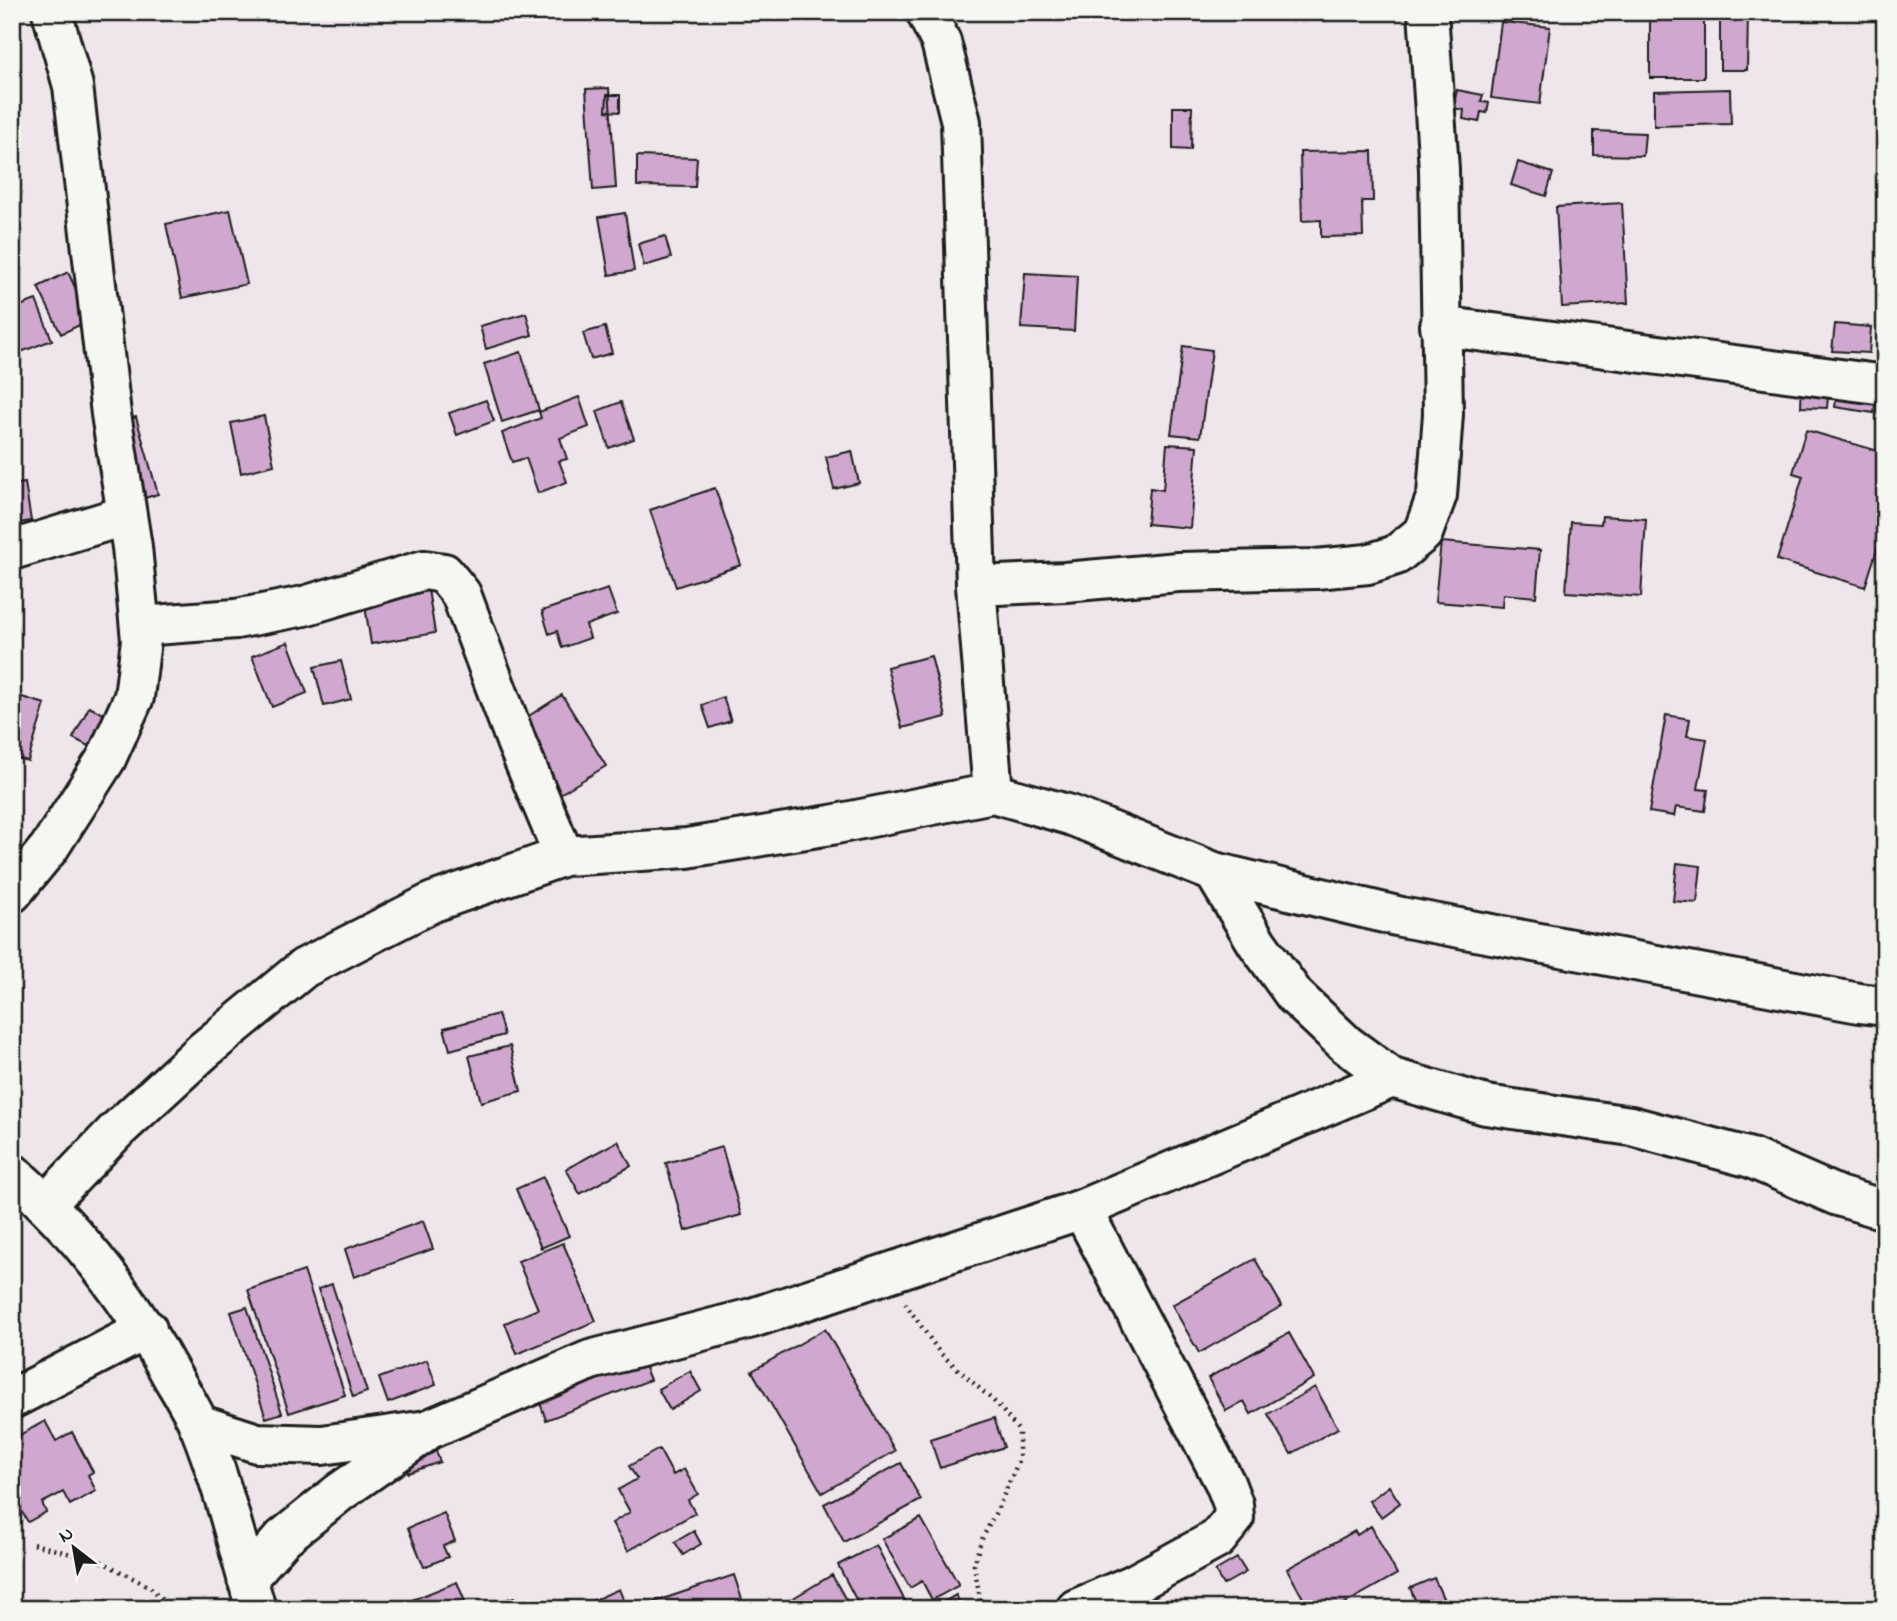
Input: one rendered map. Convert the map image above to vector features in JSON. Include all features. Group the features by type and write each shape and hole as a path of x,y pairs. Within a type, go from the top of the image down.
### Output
{"street":[{"path":"12,892 49,848 106,759 134,697 141,640 127,515 111,414 73,86 52,12"},
{"path":"926,12 941,42 961,122 976,586 993,793"},
{"path":"976,586 1065,582 1178,572 1316,569 1368,564 1396,555 1423,533 1437,495 1443,414 1439,169 1428,12"},
{"path":"1440,326 1885,385"},
{"path":"12,550 127,515"},
{"path":"139,626 236,619 304,607 424,570 444,573 461,594 517,744 564,856"},
{"path":"47,1203 116,1131 203,1051 304,968 433,902 564,856 687,848 831,825 993,793 1070,815 1214,872 1401,917 1885,1006"},
{"path":"1214,872 1257,943 1295,996 1347,1045 1392,1078 1486,1105 1631,1126 1751,1158 1838,1196 1885,1210"},
{"path":"252,1594 283,1538 340,1492 427,1430 590,1360 752,1318 1082,1209 1392,1078"},
{"path":"12,1173 47,1203 94,1255 147,1329 198,1424 252,1594"},
{"path":"1076,1609 1132,1585 1217,1539 1234,1518 1233,1504 1225,1483 1082,1209"},
{"path":"12,1399 147,1329"},
{"path":"198,1424 257,1443 322,1445 427,1430"}],"path":[{"path":"885,1274 940,1353 991,1398 1020,1431 1019,1460 981,1541 974,1565 982,1609"},
{"path":"33,1544 102,1562 150,1587 172,1609"}],"building":[{"path":"1650,12 1704,12 1704,78 1650,78"},
{"path":"1720,12 1748,12 1747,70 1720,70"},
{"path":"1501,22 1550,27 1540,104 1491,98"},
{"path":"609,88 616,188 593,190 586,89"},
{"path":"1730,89 1731,124 1654,126 1654,91"},
{"path":"1457,90 1483,95 1481,101 1489,103 1487,113 1481,112 1479,122 1463,119 1464,110 1453,108"},
{"path":"607,95 620,95 620,112 606,111"},
{"path":"1173,107 1192,107 1191,150 1173,149"},
{"path":"1594,131 1645,133 1643,156 1594,155"},
{"path":"1372,151 1373,201 1362,201 1363,236 1321,237 1321,220 1302,221 1300,152"},
{"path":"637,156 697,158 695,187 637,186"},
{"path":"1518,162 1553,173 1546,196 1511,185"},
{"path":"1622,203 1628,303 1562,307 1556,207"},
{"path":"230,210 247,284 182,298 166,224"},
{"path":"625,213 634,271 609,275 599,217"},
{"path":"665,236 671,258 644,266 638,244"},
{"path":"68,272 90,320 61,334 38,287"},
{"path":"1025,273 1077,276 1074,331 1021,328"},
{"path":"36,300 52,340 21,352 12,329 12,309"},
{"path":"526,313 532,335 486,349 480,326"},
{"path":"1835,324 1871,327 1869,353 1832,351"},
{"path":"605,327 612,353 591,359 583,333"},
{"path":"1183,346 1212,350 1200,437 1171,434"},
{"path":"521,352 539,410 502,422 484,364"},
{"path":"1802,381 1829,383 1827,408 1801,407"},
{"path":"1838,386 1877,391 1874,413 1835,407"},
{"path":"579,397 589,427 560,438 567,459 559,461 567,482 538,493 526,458 512,462 502,433 541,418 539,412"},
{"path":"486,400 494,421 457,435 449,413"},
{"path":"621,402 634,439 609,448 597,411"},
{"path":"264,416 274,465 241,473 231,423"},
{"path":"136,417 158,494 135,501 113,424"},
{"path":"1806,430 1885,453 1885,524 1865,587 1777,560 1803,476 1793,473"},
{"path":"1167,444 1197,446 1190,528 1147,524 1150,488 1163,490"},
{"path":"852,451 859,483 834,489 826,457"},
{"path":"25,483 31,521 12,524 12,485"},
{"path":"715,488 741,565 676,587 650,510"},
{"path":"1602,516 1646,519 1641,597 1566,592 1571,522 1601,524"},
{"path":"1441,542 1540,550 1536,597 1503,594 1502,607 1435,602"},
{"path":"427,583 435,633 371,644 363,593"},
{"path":"608,589 617,614 586,625 590,638 562,648 557,631 549,634 542,611"},
{"path":"288,642 307,693 272,707 252,656"},
{"path":"931,656 946,717 902,728 887,667"},
{"path":"341,661 351,699 324,706 314,667"},
{"path":"12,694 45,704 28,761 12,757"},
{"path":"562,695 606,766 560,794 516,724"},
{"path":"723,697 731,721 710,728 702,705"},
{"path":"89,707 106,715 90,747 73,738"},
{"path":"1666,715 1690,719 1687,736 1707,739 1698,789 1708,790 1705,811 1676,807 1674,816 1649,812"},
{"path":"1677,863 1701,866 1697,903 1673,901"},
{"path":"498,1014 504,1035 450,1050 444,1028"},
{"path":"510,1046 521,1091 481,1102 469,1056"},
{"path":"618,1141 631,1166 580,1194 566,1169"},
{"path":"722,1147 741,1215 685,1231 666,1163"},
{"path":"543,1177 569,1236 541,1248 516,1189"},
{"path":"423,1221 433,1249 354,1277 345,1249"},
{"path":"563,1243 596,1321 517,1354 505,1323 538,1309 518,1261"},
{"path":"1255,1259 1282,1306 1199,1353 1172,1305"},
{"path":"304,1271 345,1395 289,1413 248,1290"},
{"path":"332,1284 367,1392 353,1397 318,1289"},
{"path":"247,1307 282,1413 266,1418 231,1312"},
{"path":"825,1329 895,1451 822,1493 752,1371"},
{"path":"1289,1333 1314,1378 1251,1414 1244,1401 1226,1411 1208,1378"},
{"path":"641,1358 650,1380 546,1420 538,1397"},
{"path":"427,1360 436,1385 388,1403 379,1378"},
{"path":"690,1371 701,1391 670,1410 658,1389"},
{"path":"1315,1387 1338,1428 1291,1454 1268,1414"},
{"path":"994,1418 1004,1447 940,1468 930,1439"},
{"path":"45,1421 56,1441 72,1432 93,1472 88,1475 96,1491 70,1505 63,1492 42,1503 46,1512 28,1522 22,1512 15,1516 12,1510 12,1439"},
{"path":"432,1440 440,1462 408,1473 400,1451"},
{"path":"659,1449 673,1475 684,1469 698,1494 688,1500 695,1513 628,1551 612,1523 630,1512 618,1490 637,1479 629,1466"},
{"path":"901,1463 921,1500 844,1542 824,1504"},
{"path":"1389,1486 1400,1503 1381,1517 1369,1501"},
{"path":"444,1513 455,1541 443,1546 448,1557 424,1567 408,1528"},
{"path":"921,1518 959,1585 932,1600 922,1581 910,1588 882,1539"},
{"path":"1371,1526 1397,1574 1335,1609 1309,1609 1287,1569 1355,1531 1357,1535"},
{"path":"694,1531 701,1544 683,1555 675,1542"},
{"path":"876,1545 909,1609 861,1609 838,1565"},
{"path":"1237,1558 1246,1572 1223,1585 1215,1571"},
{"path":"734,1575 745,1609 656,1609 654,1602"},
{"path":"832,1575 851,1609 795,1609 790,1600"},
{"path":"1434,1578 1448,1609 1419,1609 1410,1588"},
{"path":"457,1582 468,1609 398,1609 397,1606"},
{"path":"619,1589 627,1609 574,1609"},
{"path":"956,1595 963,1609 932,1609"},
{"path":"514,1597 518,1609 482,1609 482,1608"}]}
